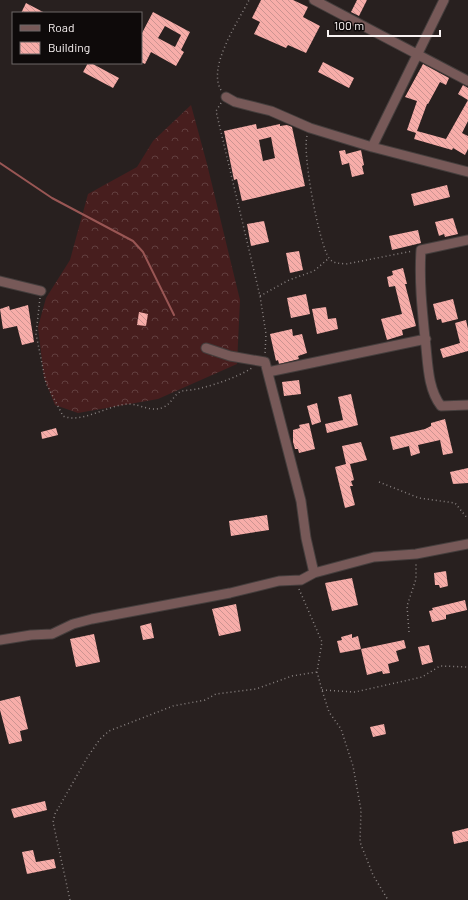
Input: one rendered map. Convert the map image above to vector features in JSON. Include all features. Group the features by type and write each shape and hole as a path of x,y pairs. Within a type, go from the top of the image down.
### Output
{"street":[{"path":"314,0 468,81"},
{"path":"372,147 444,0"},
{"path":"226,97 235,102 271,111 310,128 372,147 468,172"},
{"path":"468,240 421,250 420,287 429,373 436,399 441,406 468,405"},
{"path":"0,281 41,291"},
{"path":"268,372 426,339"},
{"path":"206,348 230,356 264,362 268,372 301,501 306,538 314,573"},
{"path":"0,640 31,635 52,634 73,624 92,619 230,593 279,582 296,581 310,577 314,573 374,557 416,554 468,544"}],"path":[{"path":"41,291 36,334 46,383 63,416 69,419 77,418 100,410 129,404 146,409 165,407 174,396 183,391 201,388 219,382 243,373 264,362 266,334 260,296 216,111 226,97 218,85 217,74 224,49 249,0"},
{"path":"310,128 306,140 308,175 323,243 329,258 335,263 346,264 421,250"},
{"path":"260,296 289,280 314,271 329,258"},
{"path":"379,482 419,498 455,503 468,519"},
{"path":"409,632 407,606 416,579 416,554"},
{"path":"296,581 322,642 317,672 322,690 329,712 341,729 353,766 361,806 359,835 362,850 388,900"},
{"path":"322,690 356,692 422,676 440,666 468,667"},
{"path":"70,900 53,822 55,814 87,758 100,739 109,731 172,706 204,700 216,694 256,689 292,676 317,672"}],"green space":[{"path":"191,105 240,300 237,364 158,399 78,413 55,405 44,378 38,327 46,298 70,260 88,194 137,167 153,141"}],"building":[{"path":"261,0 293,0 308,7 303,17 320,26 306,53 288,45 286,48 254,34 260,22 252,18"},
{"path":"357,0 367,0 359,16 351,12"},
{"path":"26,3 43,12 22,12"},
{"path":"153,12 190,32 181,50 184,52 176,66 151,52 145,64 142,62 142,33","holes":["165,26 181,35 175,47 158,38"]},
{"path":"323,62 354,78 349,88 318,72"},
{"path":"87,64 93,64 119,78 113,88 83,72"},
{"path":"423,64 449,78 446,85 440,82 427,104 417,131 446,139 468,100 468,121 462,133 468,136 468,149 465,155 453,148 452,150 414,139 416,133 407,130 417,101 405,97"},
{"path":"463,85 468,88 468,100 458,94"},
{"path":"256,124 257,129 280,124 280,126 287,125 292,127 305,186 242,201 237,179 234,180 224,131","holes":["271,137 275,158 263,161 259,140"]},
{"path":"345,150 346,154 361,150 364,174 352,177 349,163 342,165 339,151"},
{"path":"447,185 450,197 414,206 411,194"},
{"path":"453,218 458,234 445,237 444,234 439,236 435,222"},
{"path":"264,221 269,242 251,246 247,224"},
{"path":"418,230 421,243 392,250 389,236"},
{"path":"299,251 303,270 290,273 286,253"},
{"path":"403,268 407,284 405,284 416,326 402,330 403,335 387,340 381,319 402,314 395,286 389,287 387,277 393,275 392,271"},
{"path":"306,294 310,314 291,318 287,298"},
{"path":"453,299 458,319 442,323 441,319 437,320 433,304"},
{"path":"28,305 34,342 22,345 17,326 3,329 0,309 9,306 10,310"},
{"path":"326,307 328,319 336,318 338,329 317,334 312,309"},
{"path":"139,312 148,314 146,326 137,325"},
{"path":"466,320 468,329 468,351 443,358 440,349 460,343 455,323"},
{"path":"292,329 293,336 302,334 307,353 298,356 299,359 279,364 278,360 276,361 270,334"},
{"path":"299,380 301,394 284,396 282,382"},
{"path":"351,394 358,425 327,433 325,424 343,420 338,397"},
{"path":"317,403 321,422 312,425 307,406"},
{"path":"445,419 453,453 443,455 440,440 418,445 420,453 411,456 409,446 393,450 390,437 425,429 431,426 431,423"},
{"path":"309,423 315,449 299,453 298,449 295,449 293,442 293,430 300,428 299,425"},
{"path":"56,428 58,435 42,439 41,432"},
{"path":"361,442 367,460 350,464 354,480 351,481 353,486 350,486 355,505 345,508 335,467 346,464 342,446"},
{"path":"468,468 468,483 453,484 450,472"},
{"path":"267,515 269,530 231,536 229,521"},
{"path":"446,571 448,586 440,588 439,585 435,585 434,573"},
{"path":"352,578 358,605 332,611 325,583"},
{"path":"465,600 467,610 446,615 446,619 432,622 429,611 433,610 432,608"},
{"path":"236,604 241,631 219,636 212,609"},
{"path":"151,623 154,638 143,640 140,626"},
{"path":"94,634 100,662 76,667 70,639"},
{"path":"352,634 352,638 358,636 361,649 340,653 337,641 342,640 341,637"},
{"path":"404,640 406,648 396,651 399,661 388,664 390,673 383,674 382,671 367,675 361,649"},
{"path":"429,645 433,662 422,665 418,647"},
{"path":"20,696 28,729 20,731 22,741 9,744 0,710 0,701"},
{"path":"384,724 386,734 373,737 370,727"},
{"path":"45,801 47,810 14,818 11,809"},
{"path":"468,828 468,841 454,844 452,832"},
{"path":"33,850 36,862 54,859 56,868 27,874 22,852"}],"waterway":[{"path":"0,163 52,198 133,241 143,252 174,315"}]}
